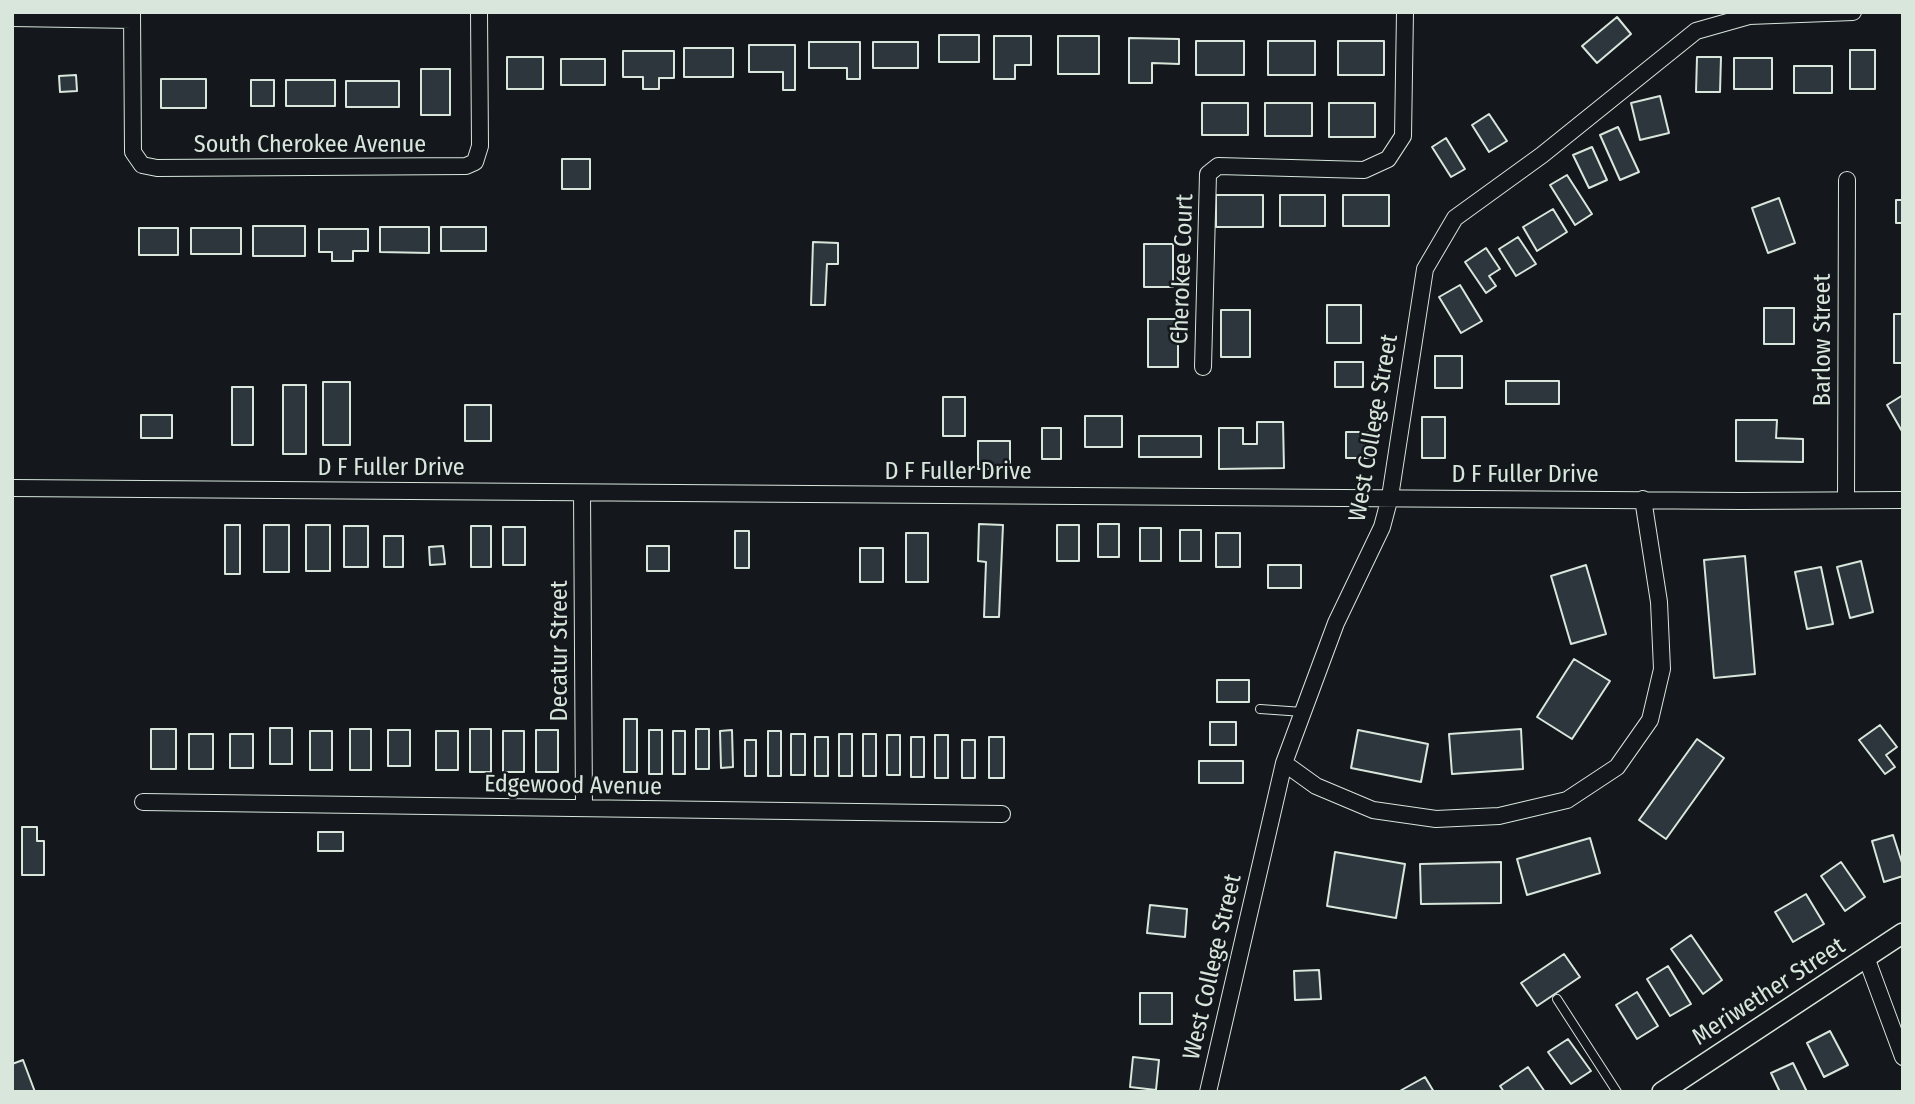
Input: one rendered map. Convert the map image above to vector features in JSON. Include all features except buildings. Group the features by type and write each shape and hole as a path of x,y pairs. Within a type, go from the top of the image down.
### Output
{"street":[{"name":"South Cherokee Avenue","path":"132,16 133,152 142,165 157,169 466,166 475,162 480,146 479,12"},
{"name":"Cherokee Court","path":"1203,367 1208,174 1218,166 1364,170 1388,159 1403,136 1405,12"},
{"name":"West College Street","path":"1208,1092 1283,763 1336,623 1382,527 1390,497 1425,270 1455,218 1542,155 1696,31 1749,16 1853,12"},
{"path":"12,18 132,16"},
{"name":"Barlow Street","path":"1846,500 1847,180"},
{"name":"D F Fuller Drive","path":"12,488 1903,500"},
{"name":"Decatur Street","path":"582,493 584,808"},
{"path":"1283,763 1316,786 1373,810 1436,819 1499,816 1567,800 1617,767 1650,720 1662,669 1659,602 1643,499"},
{"name":"Edgewood Avenue","path":"144,802 1002,814"},
{"name":"Meriwether Street","path":"1662,1092 1903,933"},
{"path":"1866,957 1903,1057"}],"lane":[{"path":"1260,709 1303,712"},
{"path":"1557,999 1617,1092"}]}
